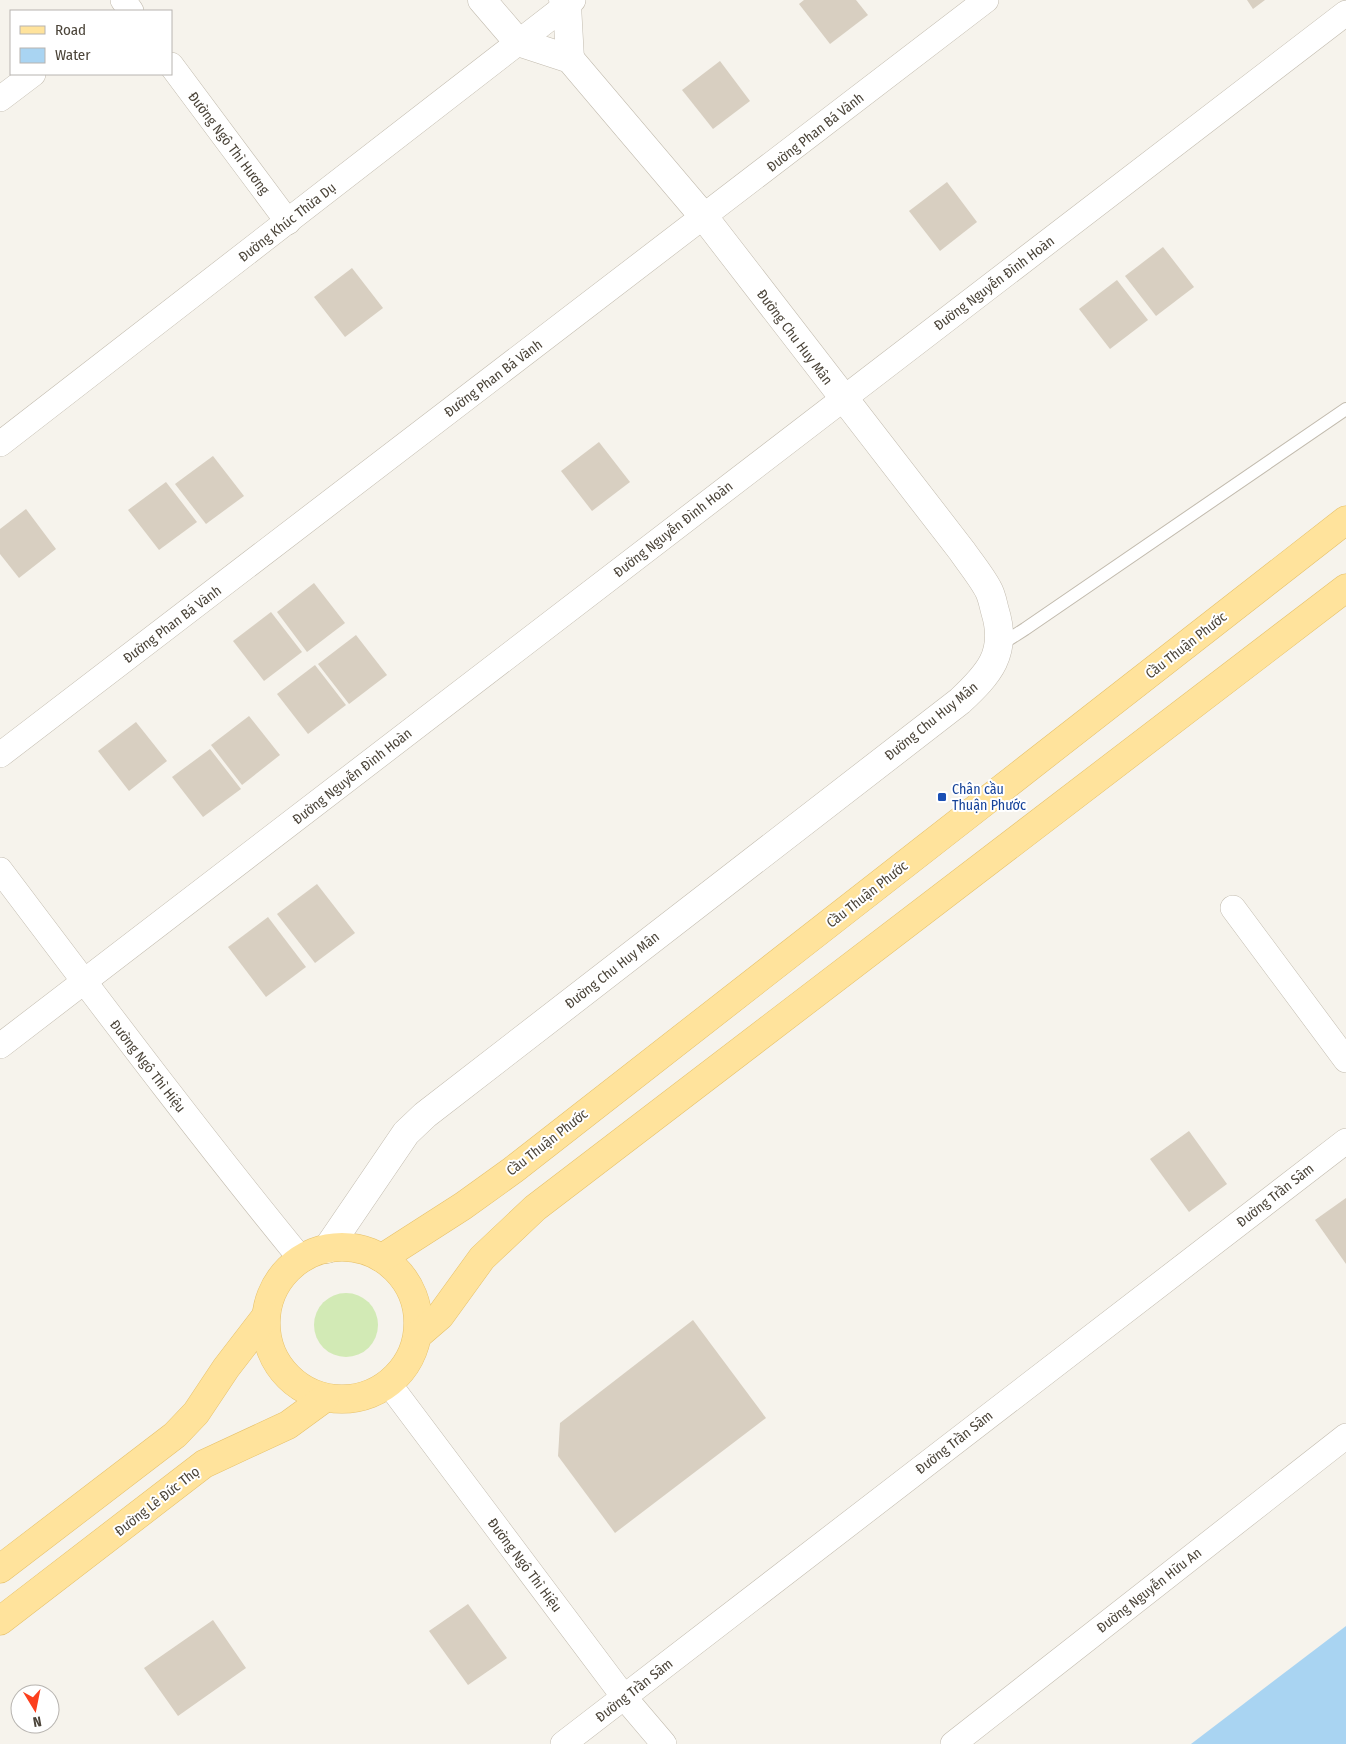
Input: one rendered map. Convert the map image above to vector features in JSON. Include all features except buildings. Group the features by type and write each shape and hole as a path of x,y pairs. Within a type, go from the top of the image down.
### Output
{"main road":[{"name":"Cầu Thuận Phước","path":"382,1258 464,1206 506,1175 1346,520"},
{"path":"418,1335 440,1316 482,1258 535,1208 1346,588"},
{"path":"346,1247 365,1250 382,1258 399,1272 412,1291 419,1312 418,1335 413,1353 403,1370 389,1384 370,1395 348,1399 325,1398 304,1390 287,1376 274,1358 267,1338 266,1316 270,1299 277,1283 301,1259 327,1249 346,1247"},
{"path":"0,1569 174,1435 196,1413 226,1368 266,1316"},
{"name":"Đường Lê Đức Thọ","path":"0,1621 204,1464 288,1425 325,1398"}],"street":[{"path":"482,0 518,42 570,58 568,2"},
{"name":"Đường Phan Bá Vành","path":"0,756 986,0"},
{"name":"Đường Khúc Thừa Dụ","path":"0,444 288,222 568,2"},
{"name":"Đường Nguyễn Đình Hoàn","path":"0,1046 1346,13"},
{"name":"Đường Chu Huy Mân","path":"327,1249 406,1133 425,1115 960,701 977,686 991,666 1000,645 997,617 989,590 962,551 704,217 570,58"},
{"name":"Đường Ngô Thì Hương","path":"172,66 288,222"},
{"path":"0,99 32,75"},
{"name":"Đường Ngô Thì Hiệu","path":"0,870 238,1183 301,1259"},
{"path":"1233,908 1346,1060"},
{"name":"Đường Trần Sâm","path":"563,1744 1346,1141"},
{"name":"Đường Ngô Thì Hiệu","path":"389,1384 624,1697 664,1744"},
{"name":"Đường Nguyễn Hữu An","path":"953,1744 1346,1436"}],"lane":[{"path":"1000,645 1346,408"}],"green space":[{"path":"340,1293 352,1293 369,1302 376,1313 378,1325 376,1337 369,1348 352,1357 340,1357 328,1352 319,1343 314,1331 314,1319 319,1307 328,1298"}],"water":[{"path":"1346,1626 1346,1744 1191,1744"}],"place":[{"name":"Chân cầu Thuận Phước","path":"942,797"}]}
